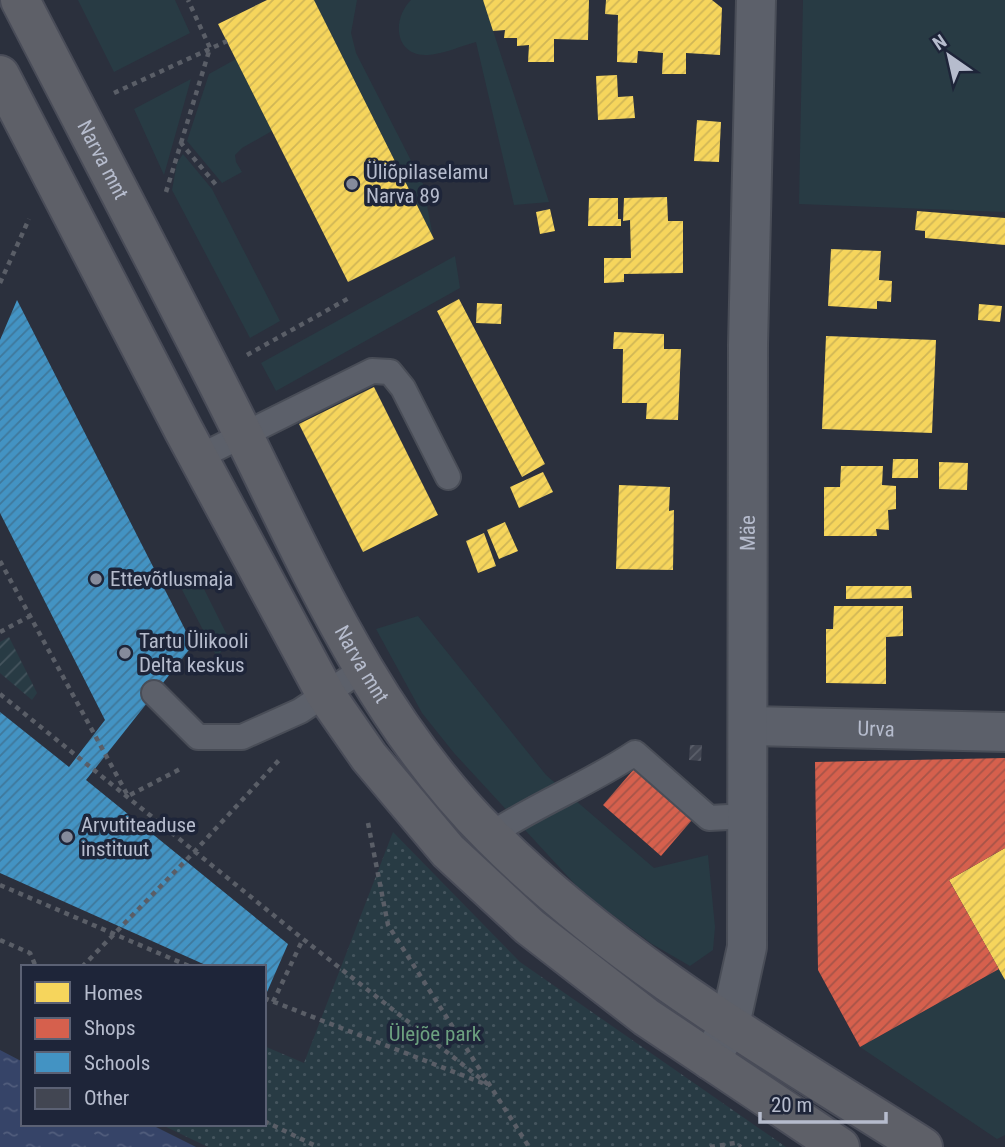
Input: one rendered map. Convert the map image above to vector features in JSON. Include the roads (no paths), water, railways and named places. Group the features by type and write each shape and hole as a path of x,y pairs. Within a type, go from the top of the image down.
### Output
{"highway":[{"name":"Narva mnt","path":"20,0 244,435 336,622 396,719 437,775 490,835 615,942 670,985 923,1147"},
{"path":"0,75 198,457 326,695 369,757 448,851 530,927 646,1017 840,1147"}],"street":[{"name":"Mäe","path":"710,1060 730,1025 747,947 748,345 756,0"},
{"name":"Urva","path":"748,726 1005,732"}],"lane":[{"path":"198,457 372,371 390,372 403,388 448,477"},
{"path":"154,694 198,737 242,737 300,711 363,669"},
{"path":"490,835 524,812 604,774 635,753 709,818 748,816"}],"water":[{"path":"0,1050 21,1061 21,1126 154,1126 196,1147 0,1147"}],"place":[{"name":"Üliõpilaselamu Narva 89","path":"352,184"},
{"name":"Ettevõtlusmaja","path":"96,579"},
{"name":"Tartu Ülikooli Delta keskus","path":"125,653"},
{"name":"Arvutiteaduse instituut","path":"67,837"}],"park label":[{"name":"Ülejõe park","path":"435,1034"}]}
